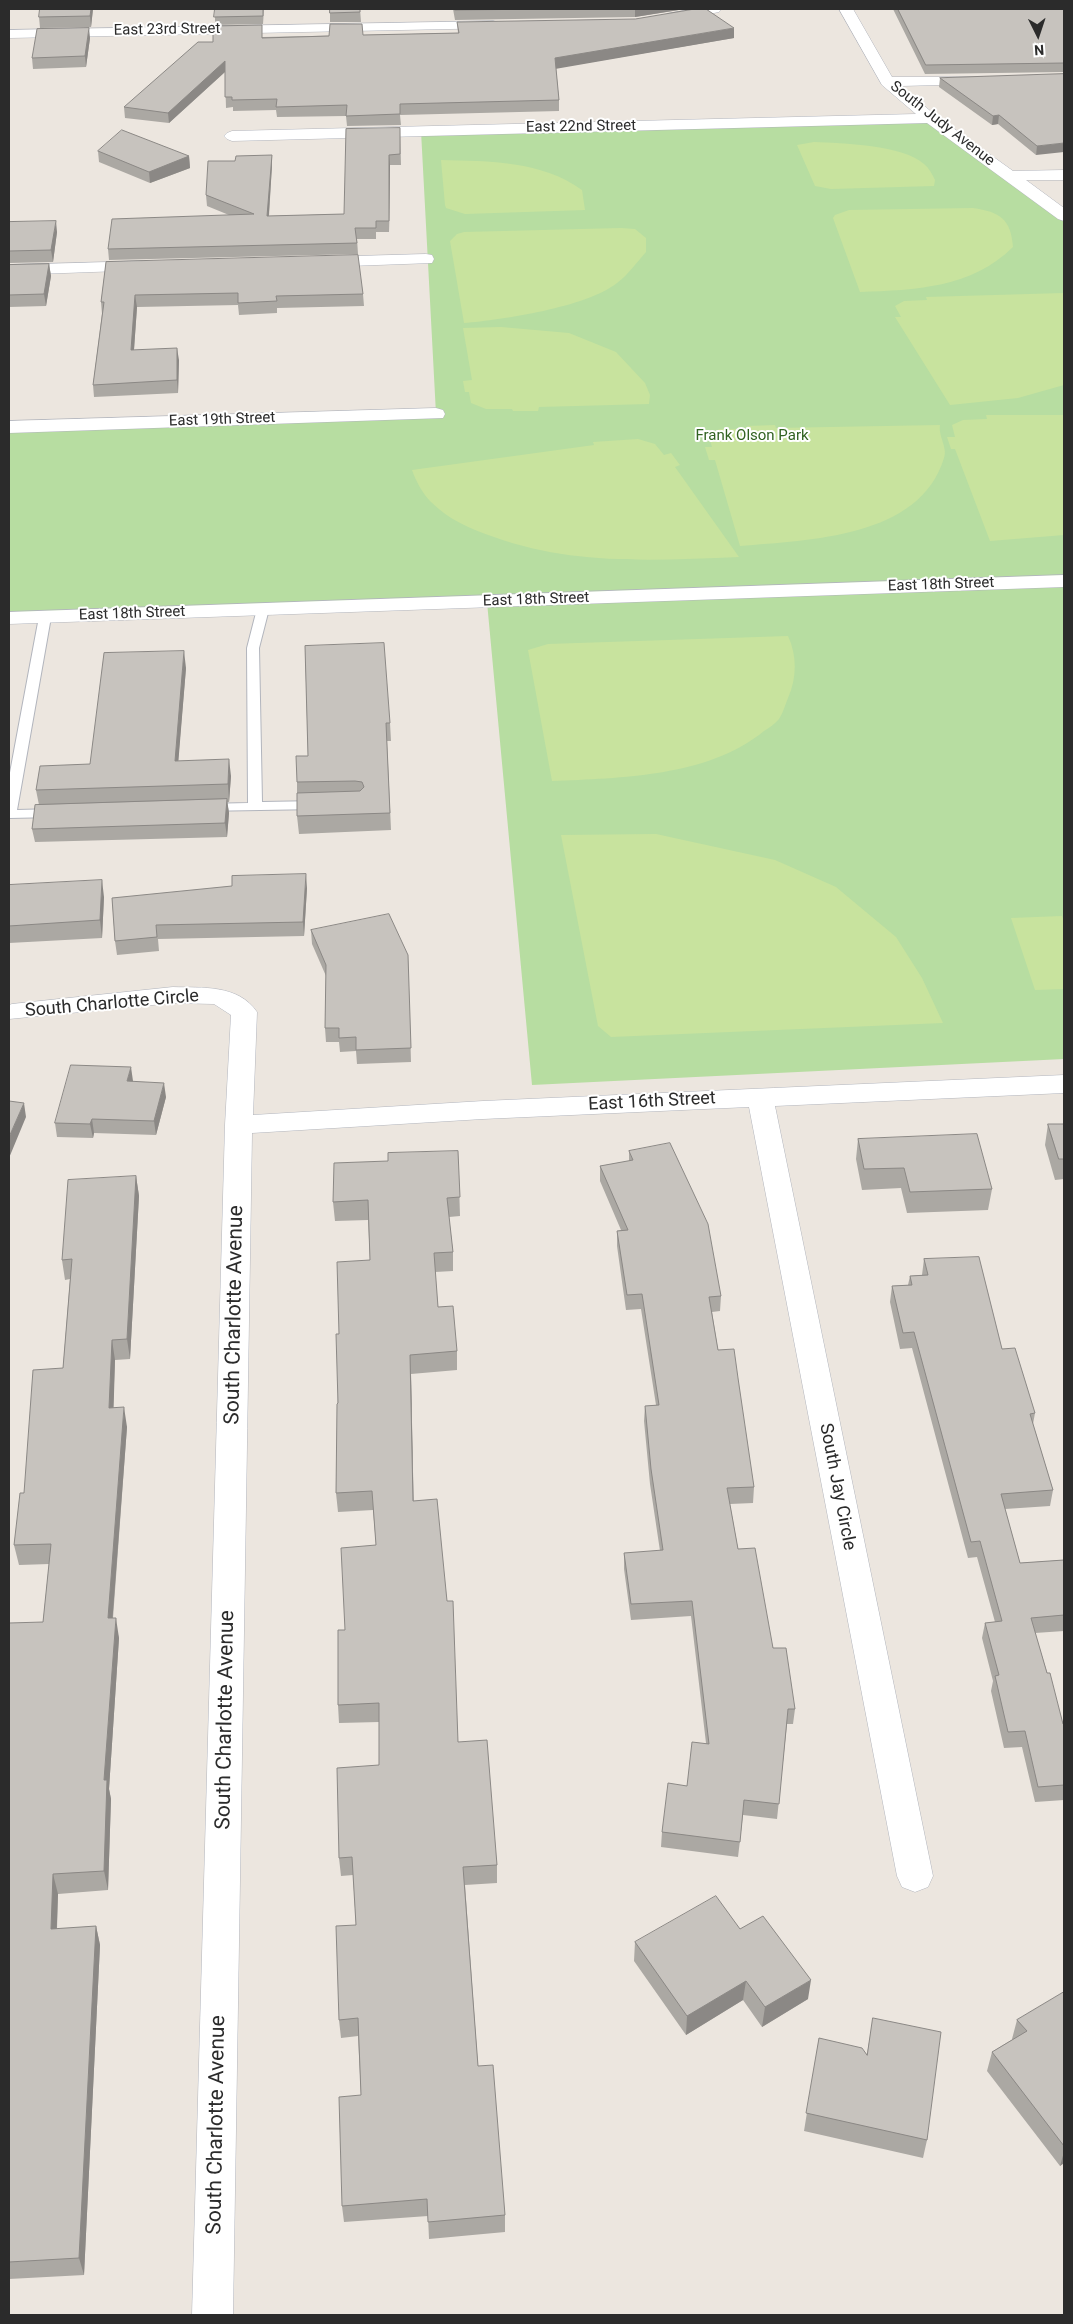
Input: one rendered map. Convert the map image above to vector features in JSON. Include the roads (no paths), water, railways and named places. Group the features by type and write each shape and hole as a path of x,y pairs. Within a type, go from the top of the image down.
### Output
{"street":[{"path":"656,21 714,9"},
{"name":"South Judy Avenue","path":"846,9 887,82 930,118 1064,216"},
{"path":"143,31 145,16"},
{"name":"East 23rd Street","path":"9,34 143,31 400,20 508,24"},
{"path":"887,82 996,79"},
{"name":"East 22nd Street","path":"232,136 930,118"},
{"path":"1010,176 1064,174"},
{"path":"307,262 426,259"},
{"path":"9,270 158,266"},
{"name":"East 19th Street","path":"9,426 436,414"},
{"name":"East 18th Street","path":"9,618 1064,581"},
{"name":"South Charlotte Circle","path":"12,1012 173,995 220,996 244,1012 239,1125"},
{"name":"East 16th Street","path":"239,1125 483,1110 1064,1084"},
{"name":"South Jay Circle","path":"760,1097 915,1876"},
{"name":"South Charlotte Avenue","path":"213,2315 239,1125"}],"lane":[{"path":"255,807 254,648 263,609"},
{"path":"45,617 9,814 68,812"},
{"path":"196,809 337,805"}],"park label":[{"name":"Frank Olson Park","path":"752,436"}]}
